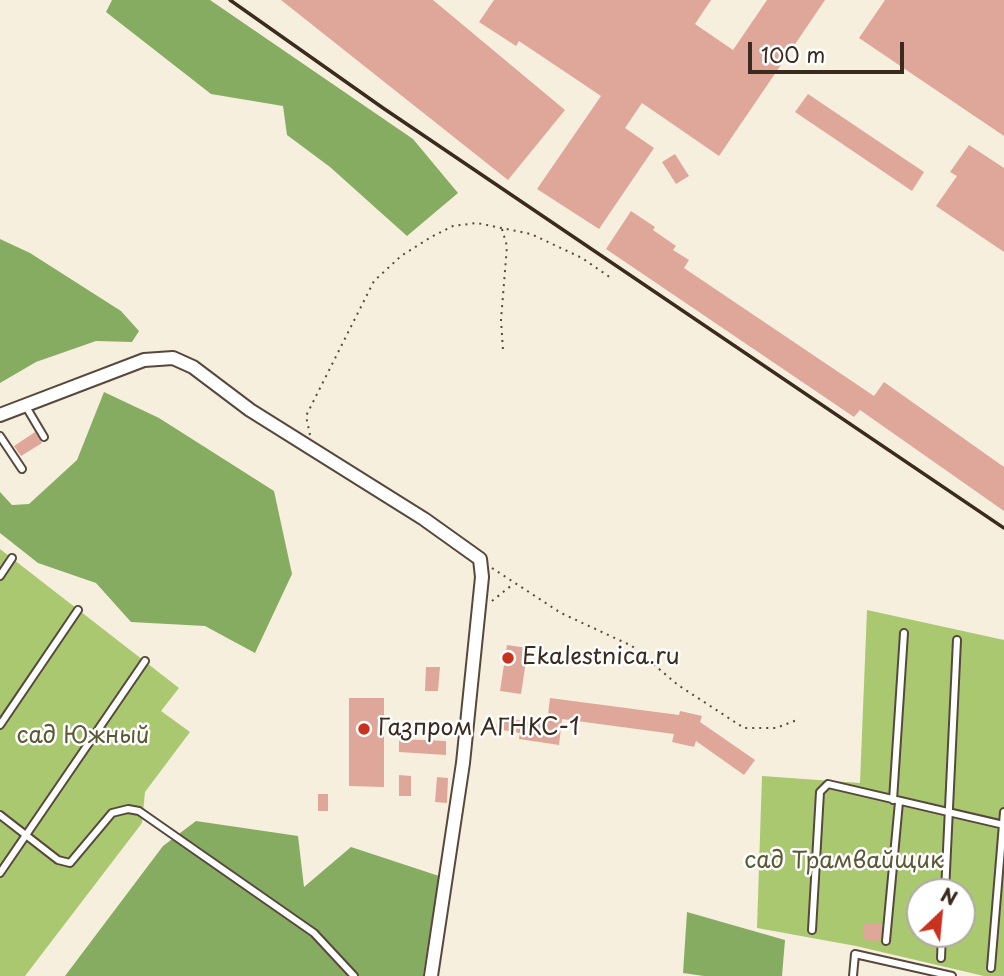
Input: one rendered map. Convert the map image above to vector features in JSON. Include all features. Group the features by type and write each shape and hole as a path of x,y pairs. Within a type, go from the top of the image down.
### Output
{"street":[{"path":"0,415 144,360 173,358 193,367 250,410 424,519 480,559 482,577 479,612 451,860 431,976"}],"lane":[{"path":"25,405 44,437"},
{"path":"0,436 22,469"},
{"path":"0,576 12,558"},
{"path":"0,725 78,610"},
{"path":"886,941 904,633"},
{"path":"946,878 957,640"},
{"path":"0,873 145,661"},
{"path":"812,930 820,792 828,784 1004,825"},
{"path":"0,815 58,860 70,863 112,813 128,809 139,811 313,933 354,976"},
{"path":"991,968 1004,811"},
{"path":"941,948 941,958"},
{"path":"853,976 855,954 952,976"}],"path":[{"path":"313,449 306,416 374,281 401,256 453,226 477,223 558,244 611,278"},
{"path":"501,228 507,246 501,320 503,350"},
{"path":"480,559 513,584 561,613 632,646 687,692 744,728 776,728 797,720"},
{"path":"479,612 513,584"}],"green space":[{"path":"112,0 210,0 413,139 458,193 407,236 330,167 287,135 283,106 211,94 106,12"},
{"path":"0,239 30,253 121,311 139,331 132,342 96,341 36,362 0,383"},
{"path":"104,392 159,418 274,491 292,574 255,653 205,626 131,622 96,583 38,563 0,533 0,492 12,505 29,504 77,460"},
{"name":"сад Южный","path":"0,549 179,688 161,711 190,732 145,792 142,823 25,976 0,976"},
{"name":"сад Трамвайщик","path":"867,610 1004,640 1004,976 984,976 856,946 757,928 762,776 860,783"},
{"path":"196,821 298,836 304,887 351,847 439,876 423,976 65,976 163,846"},
{"path":"687,912 785,940 782,976 704,976 683,973"}],"building":[{"path":"281,0 433,0 565,110 508,180"},
{"path":"494,0 711,0 695,24 733,50 767,0 825,0 719,156 642,103 625,128 654,148 599,229 537,189 601,96 519,41 516,46 479,22"},
{"path":"885,0 1004,0 1004,136 859,38"},
{"path":"808,94 924,172 912,191 795,112"},
{"path":"969,145 1004,168 1004,252 936,206 957,176 950,172"},
{"path":"675,154 689,176 676,184 662,162"},
{"path":"631,211 655,227 653,230 676,246 673,250 689,260 684,268 874,396 884,382 1004,467 1004,511 860,410 854,417 606,249"},
{"path":"35,432 42,443 21,456 14,446"},
{"path":"507,645 528,648 521,694 500,691"},
{"path":"426,667 440,667 438,691 425,691"},
{"path":"349,698 384,698 384,787 349,786"},
{"path":"550,698 679,715 680,711 702,716 700,722 755,760 744,775 696,741 694,747 672,742 674,734 562,719 559,745 519,739 520,733 496,729 498,717 547,724"},
{"path":"399,739 446,741 446,755 399,752"},
{"path":"399,775 411,776 411,796 399,796"},
{"path":"437,777 448,778 447,803 435,802"},
{"path":"318,794 328,794 328,811 318,811"},
{"path":"864,924 882,924 880,941 864,940"}],"railway":[{"path":"230,0 383,108 1004,528"}],"place":[{"name":"Ekalestnica.ru","path":"508,658"},
{"name":"Газпром АГНКС-1","path":"364,729"}]}
